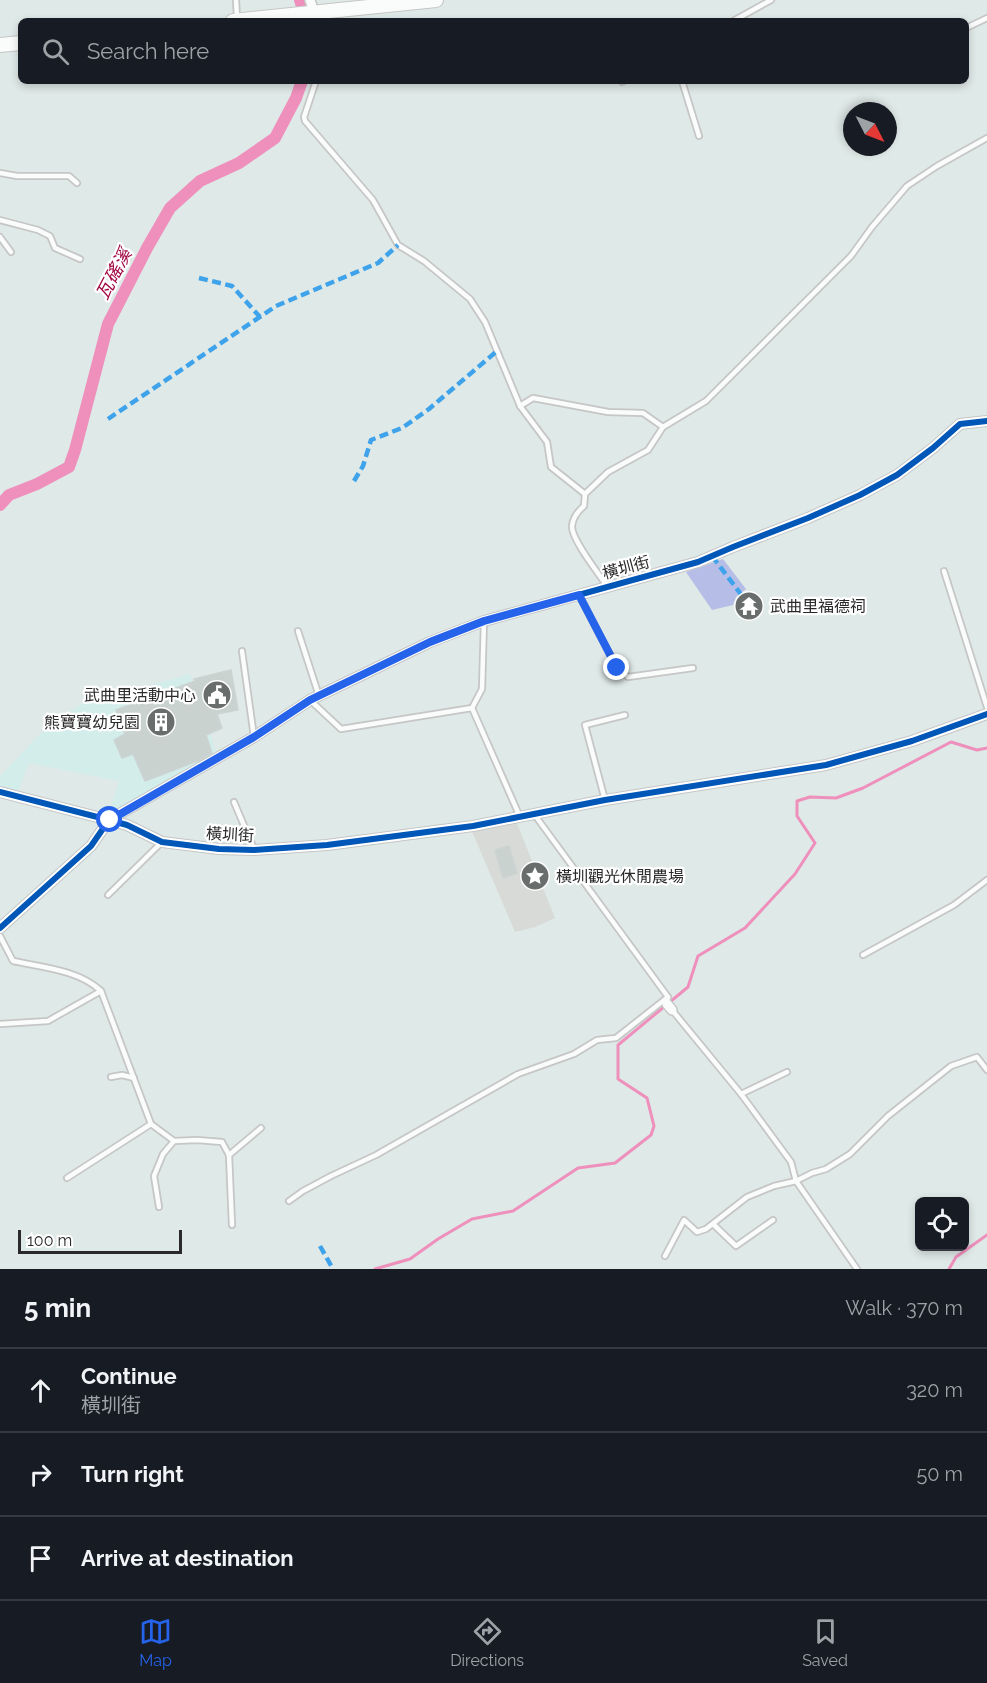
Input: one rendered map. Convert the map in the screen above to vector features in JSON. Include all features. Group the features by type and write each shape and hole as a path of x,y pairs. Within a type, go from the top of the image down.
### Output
{"main road":[{"path":"262,18 436,0"},
{"path":"0,45 18,42"}],"street":[{"name":"橫圳街","path":"0,928 91,846 110,820 254,737 315,698 430,642 484,621 698,562 808,518 860,495 897,475 960,424 987,421"},
{"name":"橫圳街","path":"0,792 127,825 162,842 219,849 254,850 338,843 473,826 605,800 826,765 912,741 987,714"}],"lane":[{"path":"236,0 237,18"},
{"path":"738,18 771,0"},
{"path":"969,27 987,18"},
{"path":"315,84 304,121 373,200 398,245 424,261 470,300 485,322 520,406 547,442 551,467 585,494"},
{"path":"683,84 699,136"},
{"path":"607,586 574,536 572,525 577,512 584,506 585,494 608,472 648,450 663,427 706,401 851,256 907,186 987,138"},
{"path":"0,173 17,176 69,176 77,183"},
{"path":"0,220 38,230 50,236 55,248 80,259"},
{"path":"0,237 11,252"},
{"path":"520,406 533,398 608,412 643,412 663,427"},
{"path":"944,571 987,706"},
{"path":"579,595 617,668 628,677 693,668"},
{"path":"472,708 482,689 484,621"},
{"path":"298,631 315,698 341,729 472,708"},
{"path":"242,651 254,737"},
{"path":"472,708 520,817"},
{"path":"605,800 585,724 625,714"},
{"path":"234,802 254,850"},
{"path":"534,814 669,1004 741,1094 791,1162 796,1181 857,1269"},
{"path":"108,895 162,842"},
{"path":"863,955 954,906 987,880"},
{"path":"0,936 13,961 65,972 93,984 101,991 151,1124 174,1141 222,1142 230,1155 232,1225"},
{"path":"0,1024 48,1021 101,991"},
{"path":"289,1201 331,1176 376,1155 518,1074 574,1054 597,1040 616,1038 669,1004"},
{"path":"665,1256 684,1220 697,1232 706,1229 747,1197 826,1169 850,1154 888,1116 951,1066 977,1056 987,1070"},
{"path":"741,1094 787,1072"},
{"path":"111,1077 122,1075 134,1078"},
{"path":"67,1179 151,1124"},
{"path":"230,1155 261,1128"},
{"path":"159,1207 154,1176 163,1154 174,1141"},
{"path":"713,1224 736,1246 772,1220"}],"shaded area":[{"path":"723,559 746,589 736,597 733,605 712,610 686,572"},
{"path":"190,674 217,755 108,816 119,781 29,763 17,793 0,790 0,776 40,734 70,711 90,699 112,696"},
{"name":"橫圳觀光休閒農場","path":"516,821 555,918 535,927 515,932 471,829"}],"building":[{"name":"熊寶寶幼兒園","path":"231,670 238,710 217,714 222,728 206,735 212,753 200,760 145,781 133,754 122,758 114,740 125,734 116,710 195,681 194,679"},
{"path":"509,846 517,873 503,878 495,850"}],"waterway":[{"name":"瓦磘溪","path":"300,0 306,18"},
{"name":"瓦磘溪","path":"0,505 9,495 37,484 69,467 108,324 170,208 200,181 239,163 275,138 301,84"},
{"path":"375,1269 410,1259 472,1219 513,1211 578,1168 615,1163 651,1135 654,1126 647,1098 618,1079 618,1045 688,987 698,956 745,928 795,874 815,843 797,816 797,801 810,797 836,798 863,788 951,742 977,750 987,748"},
{"path":"949,1269 956,1257 987,1235"}],"marked path":[{"path":"108,419 276,306 378,263 398,245"},
{"path":"199,278 232,286 260,317"},
{"path":"354,481 363,466 371,440 402,428 429,409 497,351"},
{"path":"712,556 743,597"},
{"path":"320,1246 333,1269"}],"cycle path":[{"path":"0,928 91,846 109,820 254,737 310,700 430,642 484,621 698,562 808,518 860,495 897,475 960,424 987,421"},
{"path":"0,792 127,825 162,842 219,849 254,850 327,845 473,826 605,800 826,765 912,741 987,714"}],"place":[{"name":"武曲里福德祠","path":"749,606"},
{"name":"武曲里活動中心","path":"217,695"},
{"name":"熊寶寶幼兒園","path":"161,722"},
{"name":"橫圳觀光休閒農場","path":"535,876"}],"route":[{"path":"110,820 254,737 310,700 430,642 484,621 579,595 617,668"}]}
